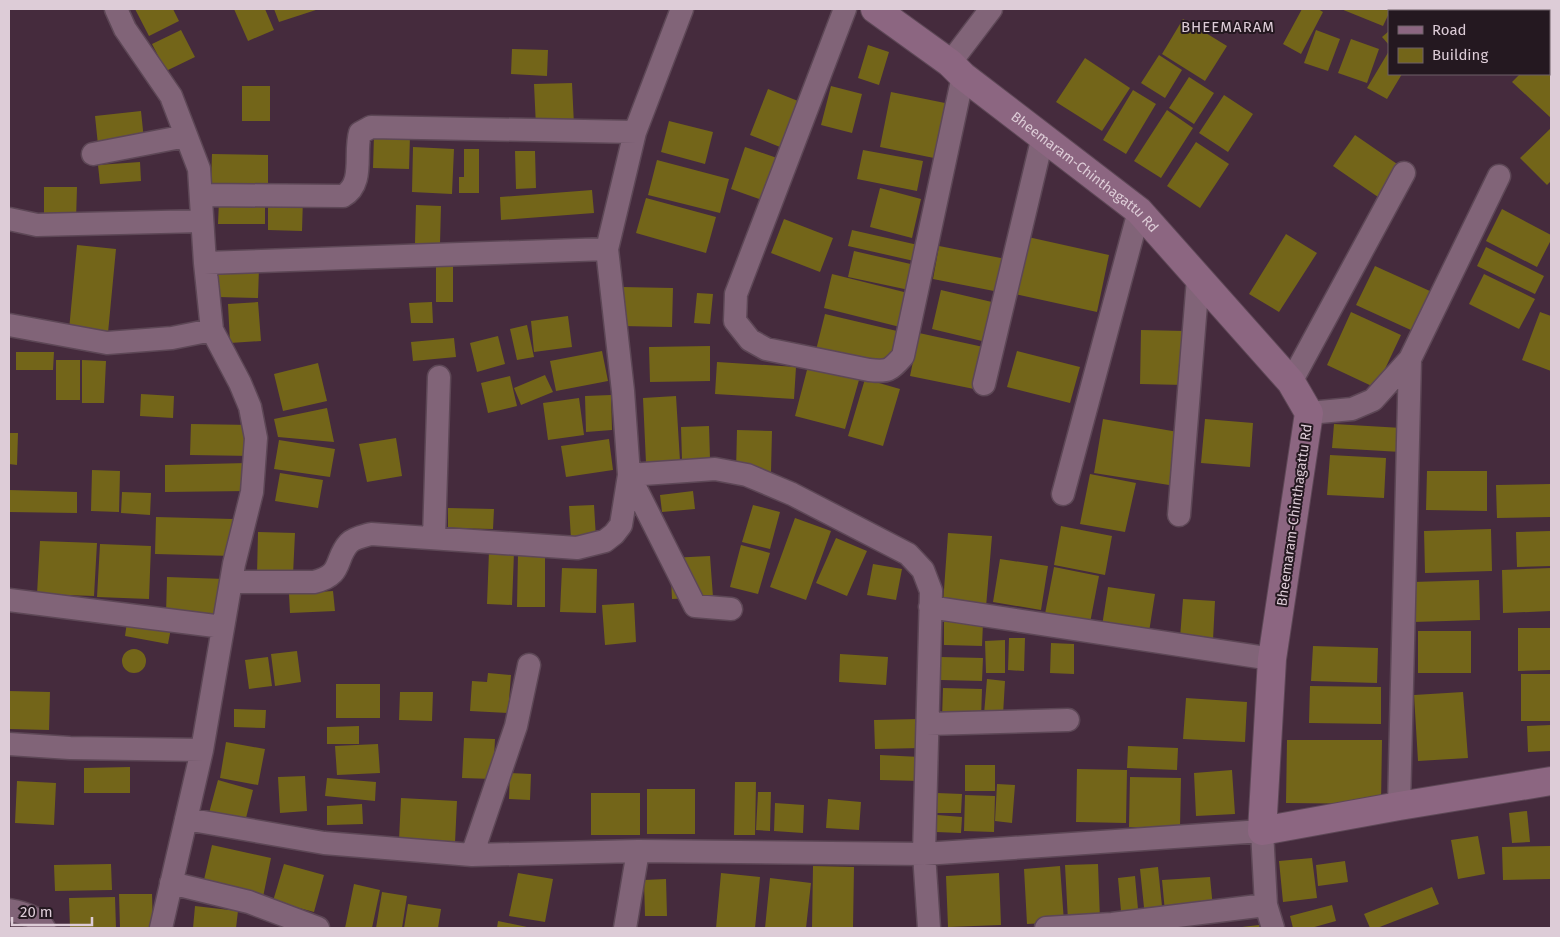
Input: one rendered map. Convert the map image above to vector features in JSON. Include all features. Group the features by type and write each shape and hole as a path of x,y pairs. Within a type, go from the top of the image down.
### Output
{"street":[{"path":"116,9 124,29 171,96 199,168 204,263 212,330 240,383 250,407 256,438 252,492 234,564 202,750 161,928"},
{"path":"231,582 314,582 326,580 339,564 350,542 371,534 577,548 605,541 614,534 621,525 629,475 623,391 607,249 635,132 682,9"},
{"path":"845,9 736,294 735,321 750,340 766,348 869,370 886,371 903,356 957,70 991,9"},
{"name":"Bheemaram-Chinthagattu Rd","path":"875,9 1139,211 1291,382 1309,413 1272,659 1262,831"},
{"path":"201,195 343,196 349,192 356,181 357,142 360,133 371,127 635,132"},
{"path":"92,154 186,136"},
{"path":"984,384 1042,136"},
{"path":"1291,382 1404,173"},
{"path":"1309,413 1352,409 1373,400 1410,360 1499,176"},
{"path":"1063,494 1139,211"},
{"path":"9,219 37,225 202,221"},
{"path":"204,263 607,249"},
{"path":"1179,515 1198,278"},
{"path":"9,325 107,343 172,338 212,330"},
{"path":"1399,806 1410,360"},
{"path":"434,538 439,377"},
{"path":"629,475 716,469 748,475 792,494 908,554 922,570 930,591 924,854 929,928"},
{"path":"629,475 695,606 732,608"},
{"path":"9,600 223,626"},
{"path":"930,607 1272,659"},
{"path":"472,855 516,726 529,665"},
{"path":"928,724 1068,720"},
{"path":"9,744 70,748 202,750"},
{"path":"186,819 324,844 472,855 638,851 924,854 1262,831 1551,781"},
{"path":"1262,831 1266,906 1273,928"},
{"path":"625,928 638,851"},
{"path":"171,883 249,902 318,928"},
{"path":"1046,928 1112,926 1266,906"},
{"path":"9,910 29,916 42,924 44,928"}],"building":[{"path":"135,9 173,9 179,21 149,36"},
{"path":"234,9 265,9 274,30 248,41"},
{"path":"274,9 319,9 279,22"},
{"path":"1302,9 1318,9 1323,12 1301,54 1283,44"},
{"path":"1341,9 1391,9 1388,10 1388,15 1383,26"},
{"path":"1430,9 1462,9 1461,10"},
{"path":"1495,9 1545,10 1496,10"},
{"path":"1183,19 1227,46 1205,81 1162,54"},
{"path":"181,30 195,57 166,71 152,44"},
{"path":"1316,30 1340,39 1328,71 1304,63"},
{"path":"1388,32 1388,44 1382,37"},
{"path":"1351,39 1379,49 1367,83 1338,73"},
{"path":"868,45 889,52 879,85 858,78"},
{"path":"512,49 548,50 547,76 511,74"},
{"path":"1388,53 1388,75 1401,75 1387,99 1367,88"},
{"path":"1550,54 1551,118 1512,82 1519,75 1550,75"},
{"path":"1159,55 1182,70 1165,98 1141,83"},
{"path":"1085,58 1130,88 1102,131 1056,102"},
{"path":"1189,77 1214,93 1194,124 1169,108"},
{"path":"572,83 574,125 536,127 534,84"},
{"path":"242,86 270,86 270,121 242,121"},
{"path":"831,86 862,94 852,133 821,125"},
{"path":"768,89 798,101 780,147 750,135"},
{"path":"1133,90 1156,104 1126,154 1103,140"},
{"path":"891,92 945,103 934,158 880,147"},
{"path":"1224,95 1253,114 1228,152 1199,133"},
{"path":"1167,110 1193,128 1161,178 1134,161"},
{"path":"141,111 144,140 98,145 95,116"},
{"path":"669,121 713,132 705,164 661,152"},
{"path":"1551,128 1551,181 1547,185 1520,158"},
{"path":"374,135 410,136 409,169 373,168"},
{"path":"1355,135 1400,166 1378,197 1333,166"},
{"path":"1196,142 1229,164 1200,208 1167,186"},
{"path":"413,147 454,149 452,194 412,192"},
{"path":"745,147 777,158 762,200 731,189"},
{"path":"464,149 479,149 479,193 459,193 459,177 464,177"},
{"path":"863,150 923,161 917,191 857,179"},
{"path":"515,151 535,151 536,188 516,189"},
{"path":"212,154 268,155 268,186 211,185"},
{"path":"657,160 729,179 720,213 648,195"},
{"path":"140,162 141,181 100,184 98,165"},
{"path":"44,187 77,187 76,220 44,220"},
{"path":"880,188 921,199 912,238 870,227"},
{"path":"592,190 594,213 501,220 500,197"},
{"path":"268,198 303,198 302,231 268,230"},
{"path":"646,198 716,217 706,253 636,233"},
{"path":"219,201 265,201 265,224 218,224"},
{"path":"416,205 441,206 440,244 415,243"},
{"path":"1502,209 1551,235 1551,240 1537,267 1486,241"},
{"path":"784,219 833,238 820,272 771,253"},
{"path":"852,230 918,245 914,261 848,246"},
{"path":"1286,234 1317,253 1279,312 1249,294"},
{"path":"1028,237 1109,255 1097,312 1015,294"},
{"path":"77,245 116,249 108,333 69,330"},
{"path":"939,246 1006,259 999,292 933,279"},
{"path":"1486,247 1544,276 1535,294 1477,266"},
{"path":"854,251 915,265 909,290 848,277"},
{"path":"436,257 453,257 453,302 436,302"},
{"path":"1375,266 1432,292 1413,331 1356,305"},
{"path":"218,268 259,268 258,298 218,297"},
{"path":"832,274 908,293 900,327 824,308"},
{"path":"1484,274 1535,299 1519,329 1469,304"},
{"path":"622,287 673,288 672,327 621,326"},
{"path":"941,290 992,302 982,341 932,329"},
{"path":"697,293 713,294 710,324 694,323"},
{"path":"258,302 261,341 230,343 228,304"},
{"path":"432,302 433,323 411,323 409,303"},
{"path":"1351,312 1401,335 1376,388 1327,365"},
{"path":"1540,312 1551,316 1551,371 1522,360"},
{"path":"825,314 897,331 888,368 816,350"},
{"path":"568,316 572,347 534,352 531,321"},
{"path":"527,325 534,357 517,360 510,329"},
{"path":"1141,330 1185,331 1184,385 1140,384"},
{"path":"919,333 988,348 979,390 910,376"},
{"path":"498,336 505,364 477,372 470,343"},
{"path":"454,338 456,357 413,361 411,342"},
{"path":"710,346 710,381 650,382 649,347"},
{"path":"602,351 608,381 556,391 550,361"},
{"path":"1017,351 1080,367 1070,403 1007,387"},
{"path":"16,352 54,352 53,370 16,370"},
{"path":"56,360 80,360 80,400 56,400"},
{"path":"82,360 106,361 104,403 82,403"},
{"path":"717,362 796,367 794,399 715,394"},
{"path":"318,363 327,401 283,411 274,374"},
{"path":"808,366 859,380 845,429 795,416"},
{"path":"545,375 553,392 521,405 514,388"},
{"path":"510,376 517,406 488,413 481,383"},
{"path":"865,379 900,389 883,446 848,436"},
{"path":"141,394 174,396 173,418 140,416"},
{"path":"611,395 612,430 586,432 585,396"},
{"path":"676,396 680,461 646,463 643,398"},
{"path":"579,398 584,435 548,440 543,403"},
{"path":"327,408 334,442 278,437 274,419"},
{"path":"1103,419 1178,432 1169,485 1094,473"},
{"path":"1205,419 1253,423 1250,467 1201,463"},
{"path":"191,424 252,425 252,456 190,455"},
{"path":"1334,424 1402,428 1401,452 1332,448"},
{"path":"709,426 710,459 682,460 681,427"},
{"path":"737,430 772,431 771,472 736,471"},
{"path":"9,433 18,433 17,465 9,464"},
{"path":"396,438 402,476 367,482 359,444"},
{"path":"609,439 613,470 566,477 561,446"},
{"path":"279,440 335,449 330,477 274,469"},
{"path":"1330,455 1386,458 1384,498 1327,495"},
{"path":"247,463 248,491 165,492 165,465"},
{"path":"92,470 120,471 119,512 91,511"},
{"path":"1427,471 1487,471 1487,511 1426,510"},
{"path":"280,473 323,480 318,508 275,501"},
{"path":"1090,474 1136,483 1125,532 1080,524"},
{"path":"1551,484 1551,517 1497,518 1496,485"},
{"path":"9,490 77,492 77,513 9,512"},
{"path":"693,491 695,509 662,512 660,495"},
{"path":"122,492 151,493 150,515 121,513"},
{"path":"594,505 596,538 571,539 569,506"},
{"path":"753,505 780,512 770,549 742,542"},
{"path":"448,508 494,509 493,529 448,528"},
{"path":"156,517 233,519 233,556 155,554"},
{"path":"795,518 831,531 806,600 770,587"},
{"path":"1061,526 1112,536 1105,575 1054,565"},
{"path":"1491,529 1492,571 1425,573 1424,531"},
{"path":"1551,531 1551,566 1517,567 1516,532"},
{"path":"258,532 295,533 293,575 257,574"},
{"path":"948,533 992,536 986,607 943,604"},
{"path":"836,538 867,551 847,596 816,583"},
{"path":"40,541 97,543 94,596 37,594"},
{"path":"100,544 151,546 149,599 97,597"},
{"path":"741,545 770,553 758,594 730,587"},
{"path":"489,551 514,552 512,605 487,604"},
{"path":"518,553 545,553 545,607 517,607"},
{"path":"710,556 713,597 672,599 670,558"},
{"path":"1000,559 1048,566 1041,610 993,602"},
{"path":"873,564 902,569 896,600 867,595"},
{"path":"1054,567 1099,576 1090,623 1045,614"},
{"path":"562,568 597,569 596,613 560,612"},
{"path":"1551,568 1551,611 1503,613 1502,570"},
{"path":"167,577 225,579 223,616 166,614"},
{"path":"1479,580 1480,620 1413,622 1412,582"},
{"path":"1108,587 1155,594 1149,632 1102,626"},
{"path":"333,591 335,611 290,613 289,594"},
{"path":"1183,599 1215,601 1213,640 1180,638"},
{"path":"634,603 636,642 605,645 602,605"},
{"path":"128,615 172,623 168,644 125,636"},
{"path":"944,621 983,623 982,646 944,645"},
{"path":"1518,628 1551,628 1551,670 1518,671"},
{"path":"1418,631 1471,631 1471,673 1418,673"},
{"path":"1009,638 1025,638 1024,671 1008,670"},
{"path":"1005,640 1005,673 986,673 985,641"},
{"path":"1051,643 1074,644 1074,674 1050,673"},
{"path":"1313,646 1378,648 1377,683 1311,681"},
{"path":"134,649 139,650 145,656 145,666 139,672 134,673 129,672 123,666 122,661 123,656 129,650"},
{"path":"297,651 301,682 275,686 271,654"},
{"path":"840,654 888,657 886,685 839,682"},
{"path":"268,657 272,686 249,689 245,660"},
{"path":"941,657 983,658 982,681 941,680"},
{"path":"488,673 511,675 508,713 470,711 472,681 487,682"},
{"path":"1521,674 1551,674 1551,721 1521,721"},
{"path":"987,679 1005,681 1003,715 984,714"},
{"path":"336,684 380,684 380,718 336,718"},
{"path":"1310,686 1381,687 1381,724 1309,723"},
{"path":"943,688 982,689 981,719 942,718"},
{"path":"9,691 50,692 49,730 9,729"},
{"path":"400,692 433,692 432,721 399,720"},
{"path":"1463,692 1468,758 1418,761 1414,695"},
{"path":"1186,698 1247,702 1245,742 1183,739"},
{"path":"234,709 266,710 265,728 234,727"},
{"path":"920,719 921,748 875,749 874,720"},
{"path":"1551,725 1551,751 1528,752 1527,726"},
{"path":"359,726 359,744 327,744 327,727"},
{"path":"464,738 495,739 493,779 462,778"},
{"path":"1287,740 1382,740 1381,804 1286,803"},
{"path":"226,742 265,749 258,785 220,778"},
{"path":"378,744 380,773 337,775 335,746"},
{"path":"1128,746 1178,748 1177,770 1127,768"},
{"path":"880,755 920,757 920,781 880,780"},
{"path":"965,765 995,765 995,791 965,791"},
{"path":"130,767 130,793 84,793 84,768"},
{"path":"1077,769 1127,770 1126,823 1076,822"},
{"path":"1232,770 1235,814 1196,816 1194,773"},
{"path":"510,773 531,774 530,800 509,799"},
{"path":"305,776 307,811 280,813 278,777"},
{"path":"1130,777 1181,778 1180,828 1129,827"},
{"path":"327,778 376,782 375,801 325,796"},
{"path":"218,780 253,790 245,822 209,813"},
{"path":"17,781 56,783 54,825 15,823"},
{"path":"735,782 756,782 755,835 734,835"},
{"path":"997,784 1015,785 1012,823 995,821"},
{"path":"647,789 695,789 695,834 647,834"},
{"path":"758,792 771,792 770,831 756,830"},
{"path":"591,793 640,793 640,835 591,835"},
{"path":"937,793 962,794 961,813 936,813"},
{"path":"965,795 995,796 994,832 964,831"},
{"path":"401,798 457,801 455,843 399,840"},
{"path":"828,799 861,802 859,830 826,828"},
{"path":"775,803 804,805 803,833 774,831"},
{"path":"362,804 363,824 327,825 327,806"},
{"path":"1527,811 1530,842 1512,843 1509,813"},
{"path":"937,815 962,817 961,833 936,832"},
{"path":"1478,836 1485,874 1458,879 1451,840"},
{"path":"212,845 271,858 263,897 203,884"},
{"path":"1551,846 1551,879 1503,880 1502,847"},
{"path":"1312,858 1317,898 1283,902 1279,861"},
{"path":"1345,861 1348,882 1318,886 1316,865"},
{"path":"111,864 112,890 55,891 54,865"},
{"path":"284,864 324,875 314,912 273,901"},
{"path":"1098,864 1100,920 1068,921 1065,865"},
{"path":"813,866 854,867 853,928 812,928"},
{"path":"1060,866 1064,922 1027,924 1024,869"},
{"path":"1158,867 1163,916 1145,917 1140,869"},
{"path":"518,873 553,879 545,922 509,916"},
{"path":"721,873 760,877 755,928 716,928"},
{"path":"999,873 1001,925 948,927 946,876"},
{"path":"1135,876 1139,920 1122,922 1118,878"},
{"path":"1210,877 1213,908 1165,912 1162,880"},
{"path":"770,878 811,883 806,928 765,928"},
{"path":"666,879 667,916 645,916 644,880"},
{"path":"354,884 380,890 372,928 345,928"},
{"path":"1432,887 1439,904 1377,928 1370,928 1364,914"},
{"path":"382,892 407,896 402,928 376,928"},
{"path":"119,894 152,894 153,928 120,928"},
{"path":"115,897 116,928 70,928 69,898"},
{"path":"408,904 441,909 438,928 404,928"},
{"path":"1332,905 1336,921 1311,928 1293,928 1290,916"},
{"path":"195,906 238,911 236,928 193,928"},
{"path":"498,921 527,927 527,928 497,928"},
{"path":"1259,925 1260,928 1242,927"}],"district":[{"name":"BHEEMARAM","path":"1228,27"}]}
